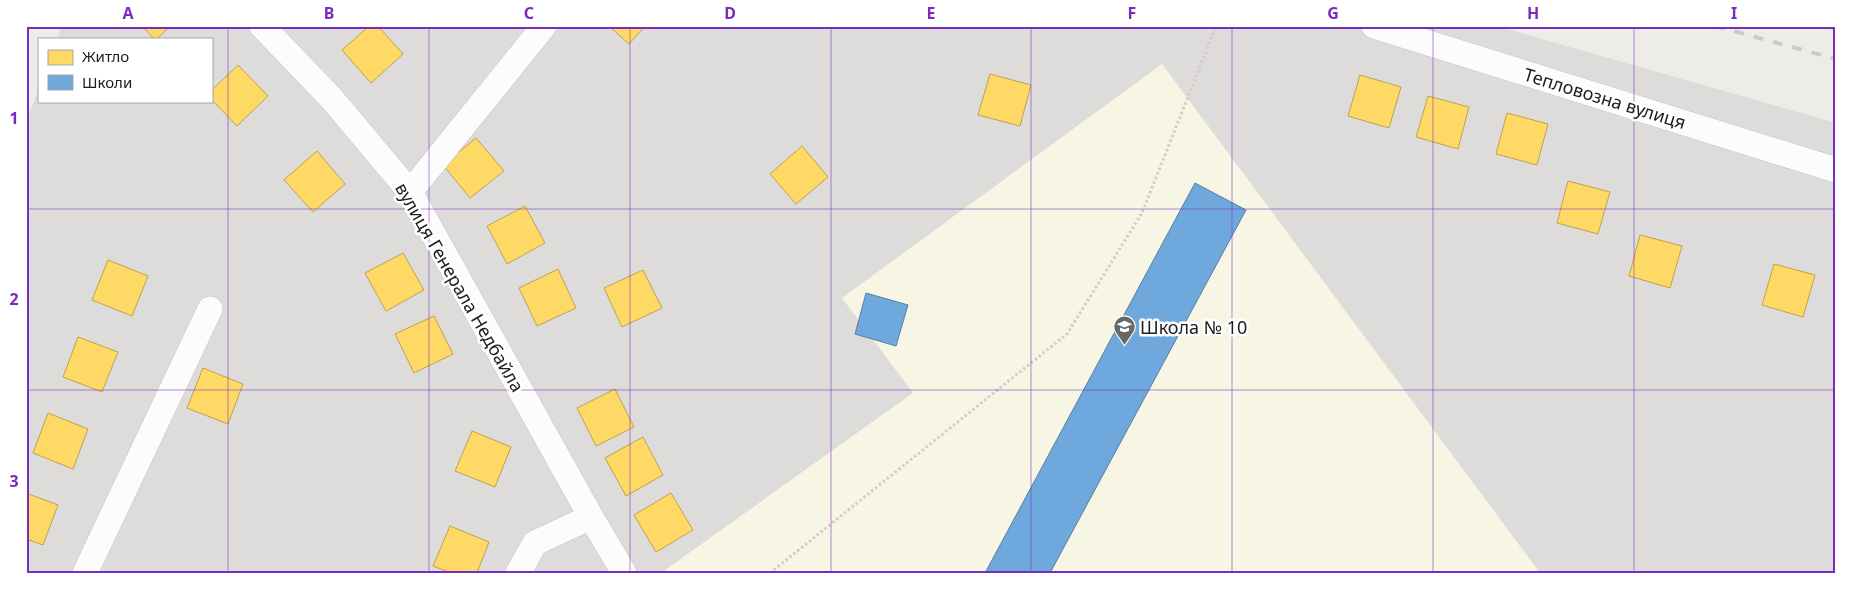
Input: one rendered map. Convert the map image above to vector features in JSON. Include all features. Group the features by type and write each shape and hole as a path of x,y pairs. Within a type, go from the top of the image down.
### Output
{"street":[{"name":"вулиця Генерала Недбайла","path":"262,26 332,99 410,192 624,573"},
{"path":"410,192 544,26"},
{"name":"Тепловозна вулиця","path":"1374,26 1836,170"},
{"path":"85,573 210,309"},
{"path":"518,573 535,543 591,517"}],"path":[{"path":"770,573 1067,334 1142,213 1216,26"}],"shaded area":[{"path":"62,26 1496,26 1836,123 1836,573 26,573 26,122 38,91 38,102 212,102 212,38 57,38"},
{"name":"Школа № 10","path":"1162,64 1540,573 661,573 913,393 842,298"}],"building: Житло":[{"path":"142,26 170,26 158,38 153,38"},
{"path":"369,26 378,26 403,54 371,83 342,50"},
{"path":"609,26 645,26 629,44"},
{"path":"238,65 268,96 237,126 212,100 212,90"},
{"path":"990,74 1031,85 1020,126 978,115"},
{"path":"1360,75 1401,87 1389,128 1348,116"},
{"path":"1428,96 1469,107 1458,149 1416,137"},
{"path":"1507,113 1548,124 1537,165 1496,154"},
{"path":"476,138 504,171 470,198 443,165"},
{"path":"802,146 828,177 796,204 770,174"},
{"path":"317,151 345,184 313,212 284,180"},
{"path":"1568,181 1610,192 1598,234 1557,223"},
{"path":"525,206 545,243 507,264 487,226"},
{"path":"1640,235 1682,246 1670,288 1629,276"},
{"path":"403,253 424,290 386,311 365,273"},
{"path":"108,260 148,276 132,316 92,300"},
{"path":"1774,264 1815,275 1803,317 1762,305"},
{"path":"558,269 576,308 537,326 519,288"},
{"path":"643,270 662,308 622,327 604,288"},
{"path":"434,316 453,354 414,373 395,334"},
{"path":"78,337 118,352 102,392 63,377"},
{"path":"203,368 243,384 228,424 187,408"},
{"path":"615,389 634,427 596,446 577,408"},
{"path":"48,413 88,429 73,469 33,453"},
{"path":"472,431 511,447 495,487 455,471"},
{"path":"643,437 663,475 626,496 605,458"},
{"path":"26,493 58,505 43,545 26,539"},
{"path":"671,493 693,530 656,552 634,515"},
{"path":"450,526 489,542 477,573 451,573 433,566"}],"building: Школи":[{"path":"1195,183 1246,210 1050,573 985,573"},
{"path":"866,293 908,305 896,346 855,334"}],"railway":[{"path":"1715,26 1836,59"},
{"path":"1827,26 1836,29"}],"place":[{"name":"Школа № 10","path":"1124,346"}]}
